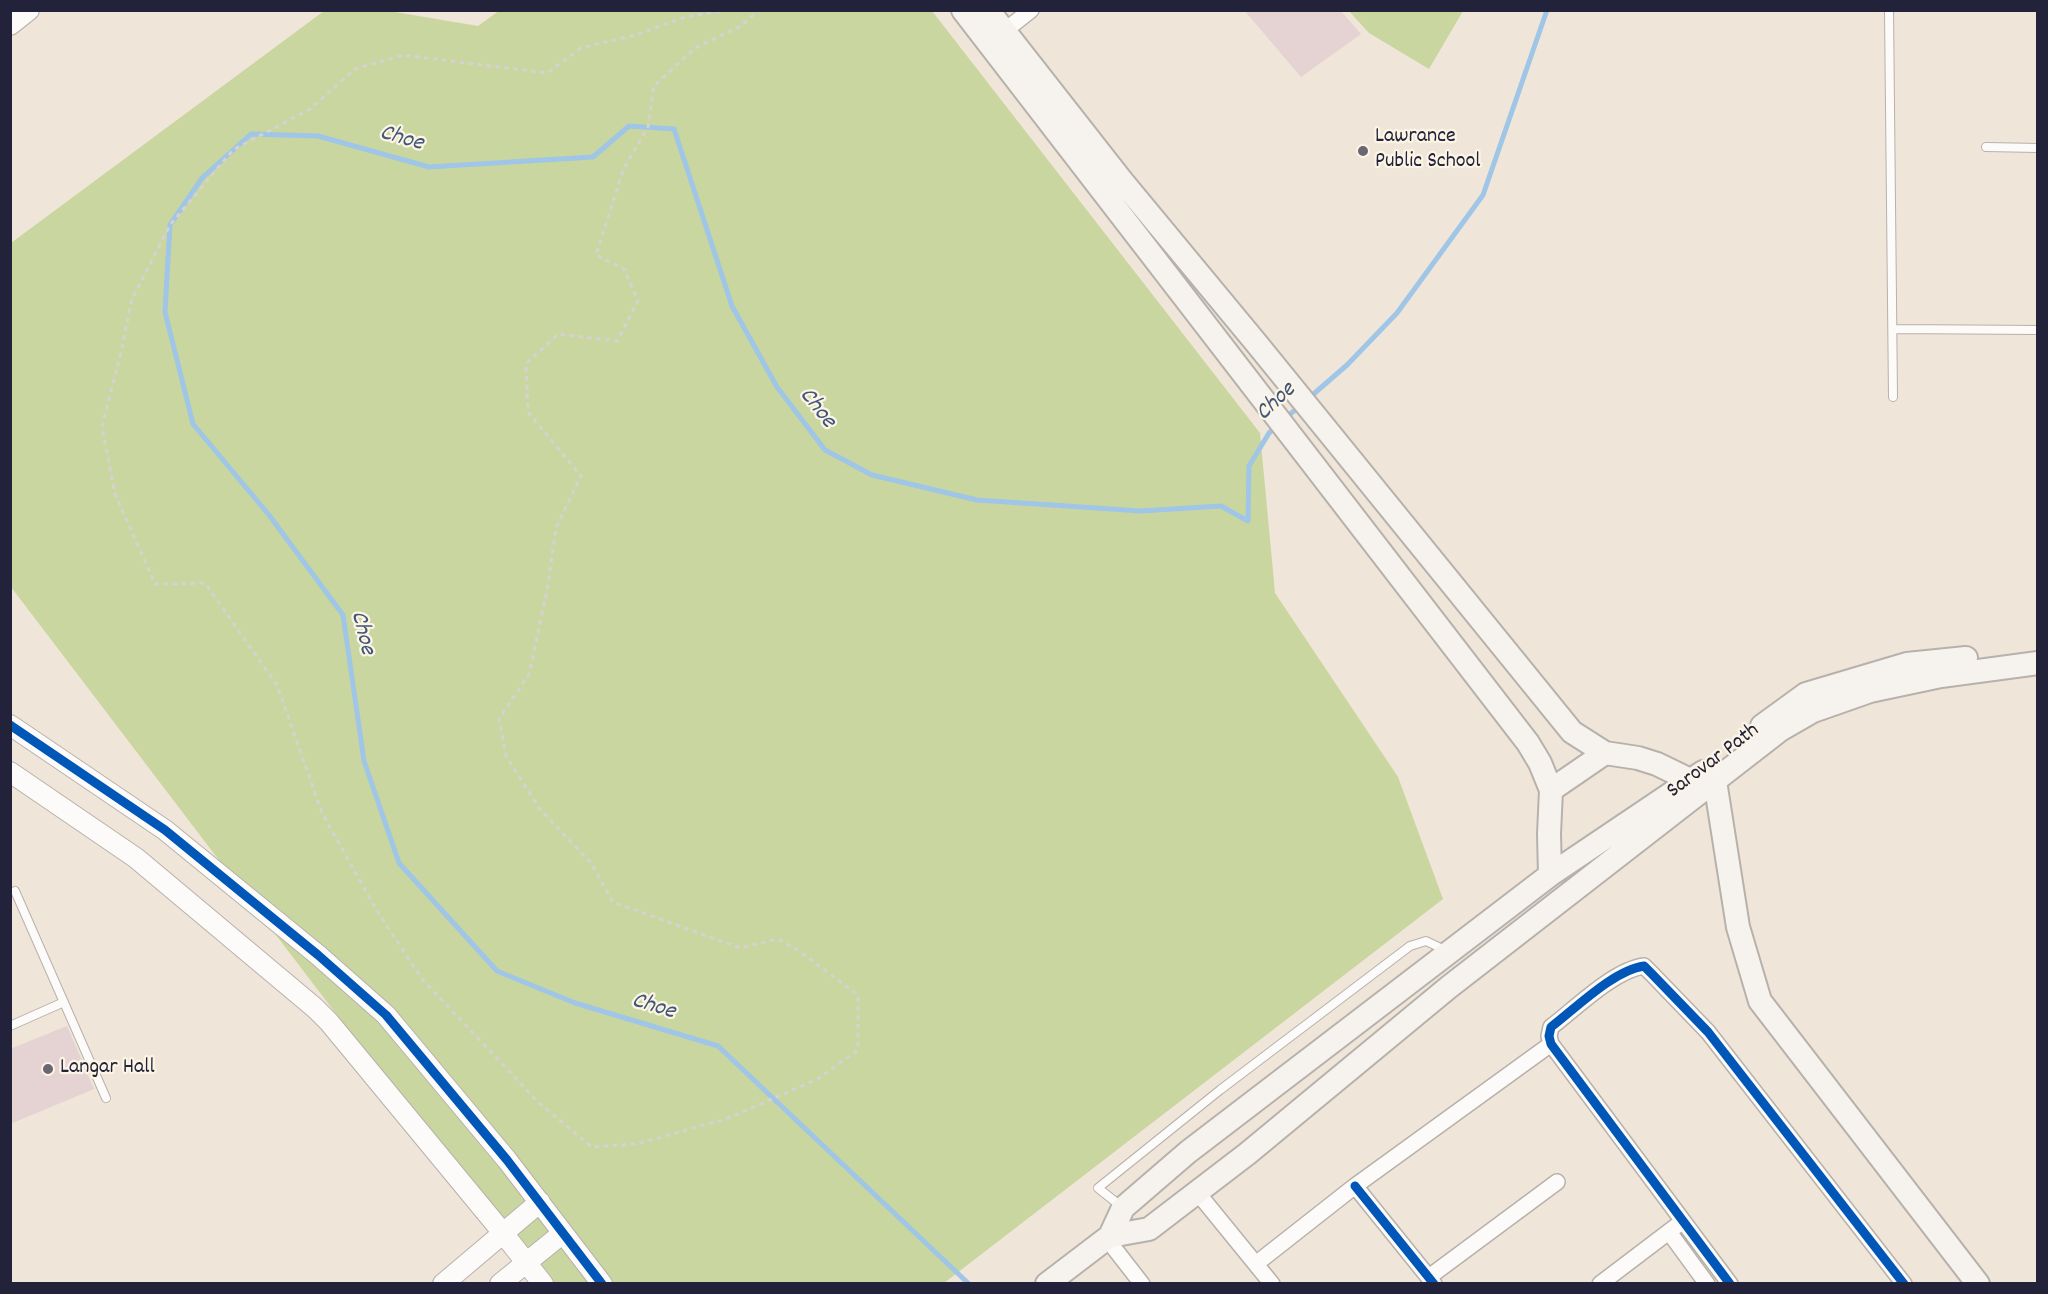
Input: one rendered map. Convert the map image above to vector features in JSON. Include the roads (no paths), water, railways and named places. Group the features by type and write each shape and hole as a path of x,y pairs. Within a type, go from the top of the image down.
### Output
{"main road":[{"path":"963,10 996,38 1176,246 1572,732 1605,753 1638,758 1657,764 1692,781"},
{"path":"987,10 996,38 1157,262 1528,743 1540,763 1551,790 1550,875"},
{"path":"1157,262 1176,246"},
{"path":"1305,454 1330,434"},
{"name":"Sarovar Path","path":"1123,1208 1188,1152 1550,875 1692,781 1735,745 1806,694 1907,664 2037,649"},
{"path":"1054,1279 1108,1238 1149,1229 1257,1146 1449,987 1780,730 1813,711 1870,691 1941,676 2037,663"},
{"path":"1551,790 1605,753"},
{"path":"1715,781 1738,927 1760,1001 1978,1284"},
{"path":"1108,1238 1123,1208"}],"street":[{"path":"10,25 29,10"},
{"path":"996,38 1031,10"},
{"path":"10,725 165,830 309,948 386,1015 507,1160 602,1284"},
{"path":"10,772 136,858 315,1008 329,1022 543,1284"},
{"path":"1730,1284 1551,1044 1548,1036 1551,1027 1619,974 1633,968 1644,966 1708,1032 1904,1284"},
{"path":"1257,1263 1355,1186 1551,1044"},
{"path":"1355,1186 1432,1280 1557,1182"},
{"path":"1197,1192 1272,1284"},
{"path":"443,1284 540,1202"},
{"path":"1600,1284 1683,1221"},
{"path":"1669,1232 1707,1284"},
{"path":"500,1284 562,1233"},
{"path":"1108,1238 1143,1284"}],"lane":[{"path":"1889,10 1893,397"},
{"path":"1986,147 2037,148"},
{"path":"1893,329 2037,330"},
{"path":"15,891 106,1098"},
{"path":"1123,1208 1098,1188 1220,1090 1410,946 1426,941 1450,952"},
{"path":"10,1026 64,1002"}],"waterway":[{"name":"Choe","path":"1309,398 1347,365 1397,313 1483,195 1547,10"},
{"name":"Choe","path":"969,1284 718,1046 575,1003 497,971 399,863 364,761 343,615 269,515 193,424 165,312 170,225 202,178 251,134 318,136 429,167 593,157 629,126 674,129 732,306 777,387 825,450 872,475 977,500 1141,511 1221,506 1248,521 1249,466 1269,433 1277,426"},
{"name":"Choe","path":"1284,419 1300,406"}],"place":[{"name":"Lawrance Public School","path":"1363,151"},
{"name":"Langar Hall","path":"48,1069"}]}
